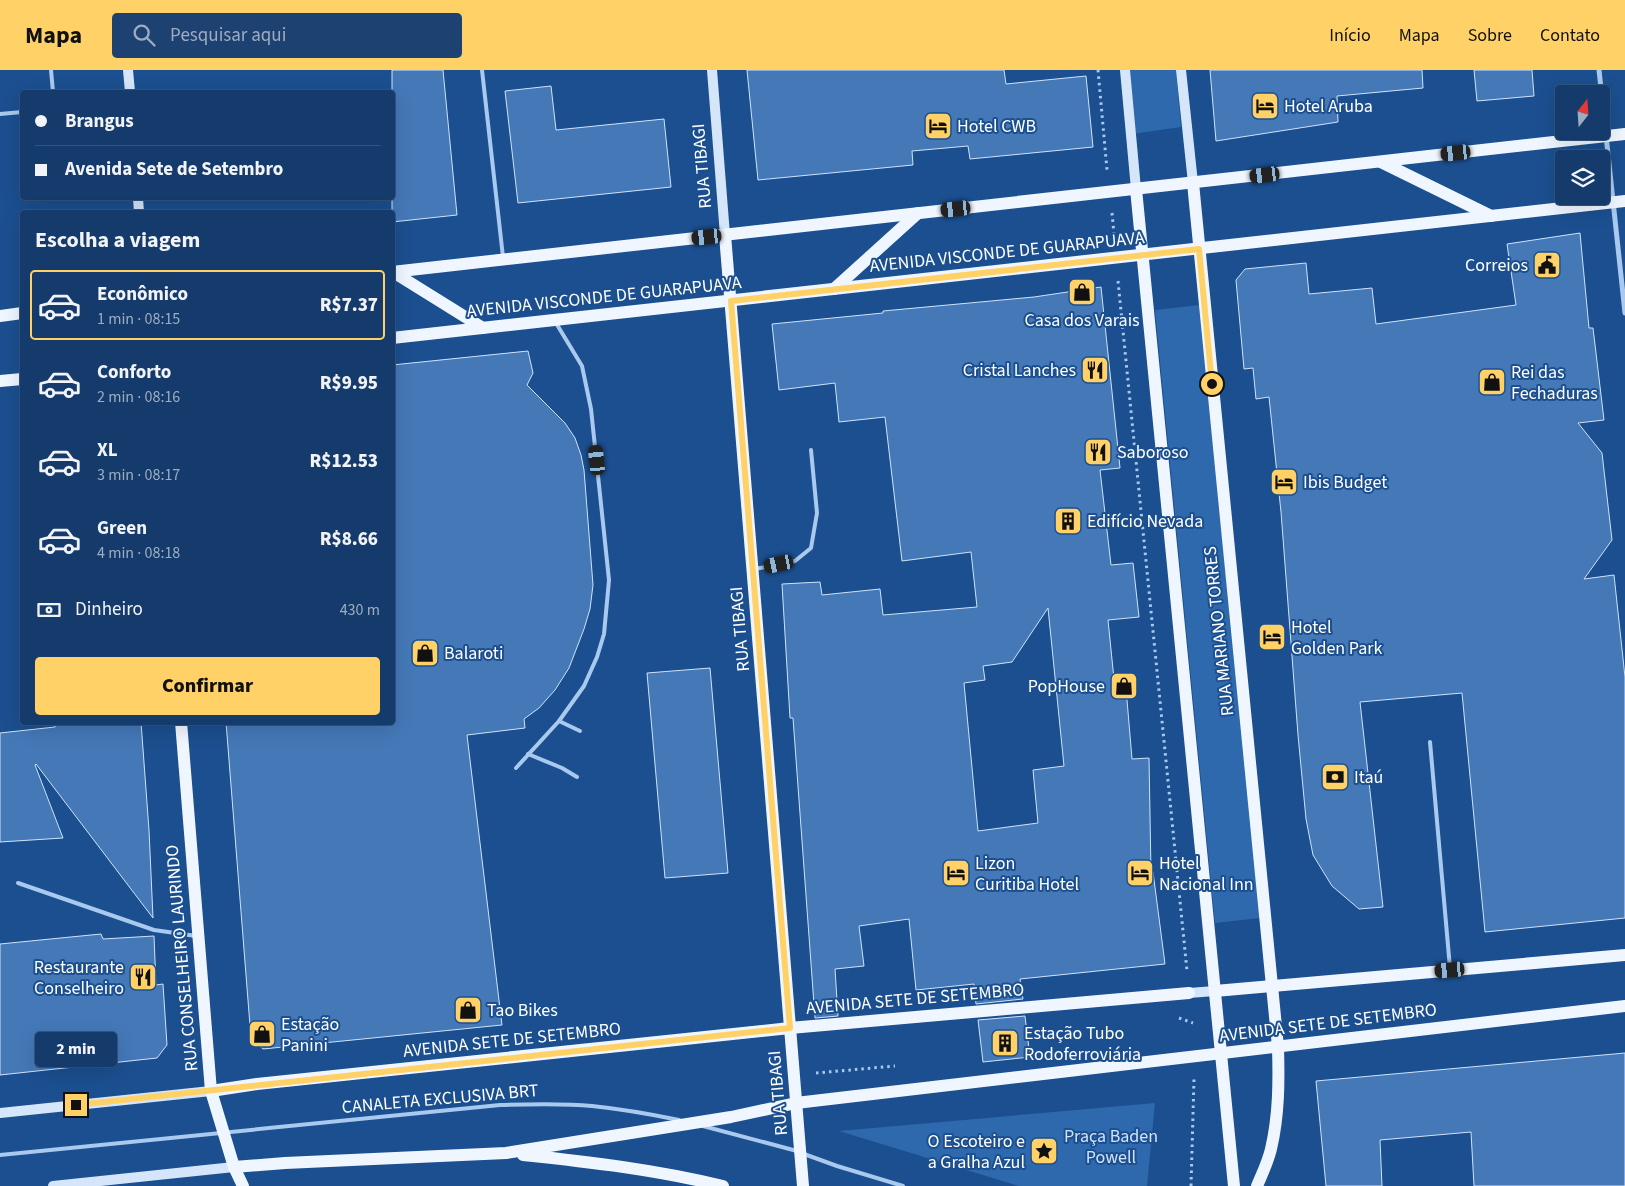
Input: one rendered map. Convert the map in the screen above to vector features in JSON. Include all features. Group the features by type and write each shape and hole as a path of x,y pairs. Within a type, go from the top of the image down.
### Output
{"main road":[{"path":"128,70 130,90"},
{"name":"RUA TIBAGI","path":"712,70 803,1186"},
{"path":"1124,70 1234,1186"},
{"name":"RUA MARIANO TORRES","path":"1182,70 1278,1047 1278,1106 1271,1151 1257,1186"},
{"path":"1610,136 1625,134"},
{"path":"395,272 1192,184 1571,140"},
{"path":"1380,162 1491,216"},
{"name":"AVENIDA VISCONDE DE GUARAPUAVA","path":"395,338 1619,202"},
{"path":"834,289 918,213"},
{"path":"395,273 483,328"},
{"path":"0,316 20,313"},
{"path":"0,381 20,379"},
{"name":"RUA CONSELHEIRO LAURINDO","path":"181,725 211,1091 234,1167 243,1186"},
{"name":"AVENIDA SETE DE SETEMBRO","path":"0,1113 790,1028 1625,955"},
{"name":"AVENIDA SETE DE SETEMBRO","path":"53,1186 285,1163 506,1153 731,1117 796,1103 1625,1006"},
{"path":"506,1153 614,1165 679,1175 723,1186"}],"street":[{"path":"1599,70 1601,85"},
{"path":"1607,140 1619,202 1625,313"}],"lane":[{"path":"51,70 53,90"},
{"path":"482,70 503,259"},
{"path":"0,114 20,112"},
{"path":"516,768 559,721 584,686 597,657 604,634 609,580 591,410 582,366 554,320"},
{"path":"753,569 795,561 811,548 817,513 811,450"},
{"path":"559,721 580,731"},
{"path":"1430,742 1450,970"},
{"path":"528,754 562,768 577,777"},
{"path":"18,883 154,930 198,936"},
{"name":"CANALETA EXCLUSIVA BRT","path":"0,1155 500,1105 544,1104 591,1106 642,1112 693,1123 800,1152 837,1166 903,1186"}],"path":[{"path":"1098,70 1105,150"},
{"path":"1118,278 1187,972"},
{"path":"794,1075 903,1065"},
{"path":"1191,1186 1194,1099"}],"green space":[{"path":"1126,70 1176,70 1181,127 1132,134"},
{"path":"1200,305 1260,918 1215,923 1155,310"},
{"name":"Praça Baden Powell","path":"1155,1103 1147,1186 1019,1186 839,1131"}],"building":[{"path":"392,70 443,70 457,215 395,222 395,210 392,210 392,200 395,200 395,90 392,90"},
{"path":"747,70 1004,70 1006,84 1086,76 1093,147 970,159 968,146 912,151 913,165 758,180"},
{"path":"1210,70 1422,70 1423,88 1337,96 1338,122 1216,141"},
{"path":"1474,70 1532,70 1534,96 1477,101"},
{"path":"551,86 556,130 664,119 671,187 518,203 505,91"},
{"path":"1580,233 1589,328 1593,328 1604,420 1578,423 1602,453 1612,540 1584,579 1614,575 1625,677 1625,918 1485,932 1462,693 1360,702 1383,907 1359,909 1332,886 1313,855 1306,819 1281,512 1269,397 1256,399 1253,368 1244,369 1236,280 1245,269 1306,263 1309,294 1372,288 1376,324 1516,305 1507,244"},
{"path":"1101,287 1120,468 1100,470 1111,565 1133,563 1139,617 1108,620 1115,689 1126,688 1132,759 1149,758 1151,873 1153,872 1165,964 1020,979 1023,999 976,1004 974,984 916,990 909,919 859,926 864,966 835,969 838,1016 815,1018 793,718 790,718 782,584 820,582 822,595 880,589 883,615 977,607 971,552 902,561 885,417 839,422 835,383 779,390 772,324 883,313 883,311 1034,297","holes":["1048,608 1064,766 1033,770 1038,823 978,831 964,683 985,680 983,666 1012,662"]},
{"path":"528,351 533,373 527,385 565,423 575,438 581,455 584,470 593,585 590,609 569,668 555,690 539,708 524,719 525,728 467,735 502,1025 263,1049 251,1038 226,725 395,725 395,365"},
{"path":"710,668 728,873 665,878 647,673"},
{"path":"55,725 141,725 153,918 36,764 63,838 0,842 0,733 55,727"},
{"path":"101,934 103,939 154,936 156,985 163,984 167,1045 157,1058 0,1075 0,944"},
{"path":"1025,1016 1030,1057 983,1062 978,1020"},
{"path":"1625,1053 1625,1186 1474,1186 1471,1132 1380,1140 1382,1186 1326,1186 1316,1081"}],"place":[{"name":"Hotel Aruba","path":"1265,106"},
{"name":"Hotel CWB","path":"938,126"},
{"name":"Correios","path":"1547,265"},
{"name":"Casa dos Varais","path":"1082,292"},
{"name":"Cristal Lanches","path":"1095,370"},
{"name":"Rei das Fechaduras","path":"1492,382"},
{"name":"Saboroso","path":"1098,452"},
{"name":"Ibis Budget","path":"1284,482"},
{"name":"Edifício Nevada","path":"1068,521"},
{"name":"Hotel Golden Park","path":"1272,637"},
{"name":"Balaroti","path":"425,653"},
{"name":"PopHouse","path":"1124,686"},
{"name":"Itaú","path":"1335,777"},
{"name":"Lizon Curitiba Hotel","path":"956,873"},
{"name":"Hotel Nacional Inn","path":"1140,873"},
{"name":"Restaurante Conselheiro","path":"143,977"},
{"name":"Tao Bikes","path":"468,1010"},
{"name":"Estação Panini","path":"262,1034"},
{"name":"Estação Tubo Rodoferroviária","path":"1005,1043"},
{"name":"O Escoteiro e a Gralha Azul","path":"1044,1151"}],"route":[{"path":"76,1105 790,1028 731,301 1199,249 1212,384"}]}
